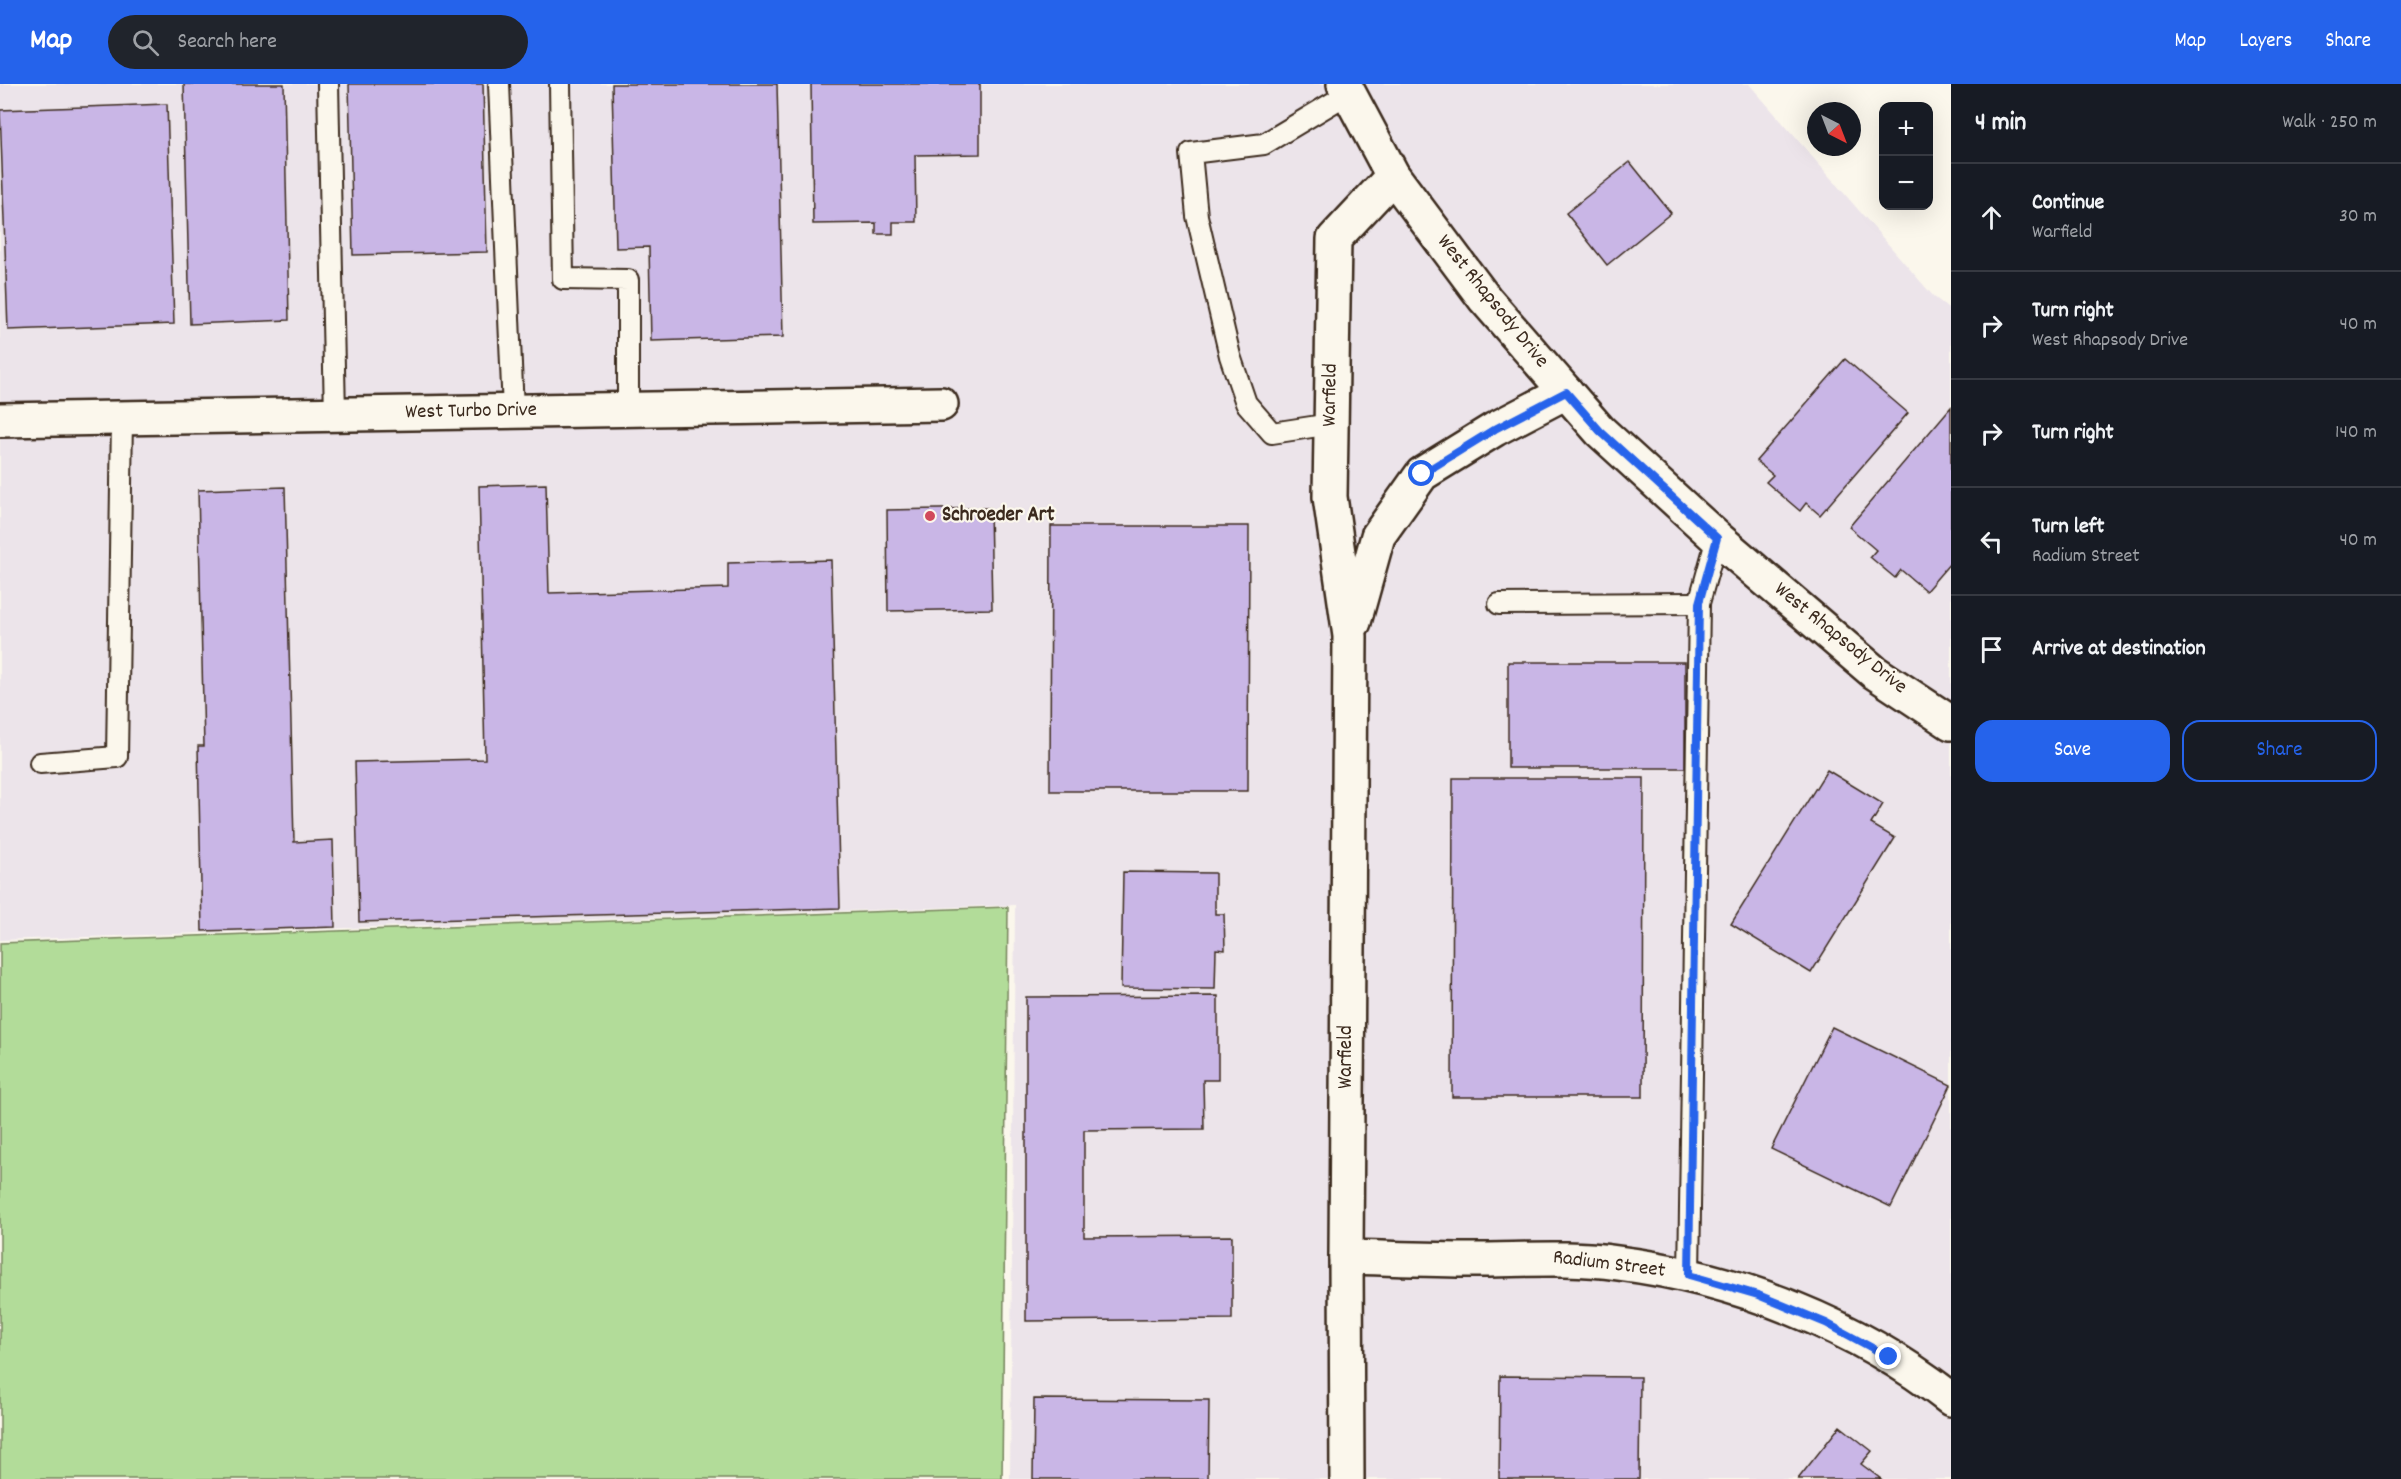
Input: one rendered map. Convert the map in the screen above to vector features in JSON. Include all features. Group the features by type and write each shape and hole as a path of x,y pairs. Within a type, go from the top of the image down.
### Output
{"street":[{"name":"West Rhapsody Drive","path":"1347,88 1393,176 1485,299 1600,431 1717,538 1874,672 1951,723"},
{"name":"Warfield","path":"1347,1479 1350,636 1330,497 1334,239 1393,176"},
{"name":"Warfield","path":"1350,636 1378,536 1422,474 1495,429 1566,392"},
{"name":"West Turbo Drive","path":"0,420 941,404"},
{"name":"Radium Street","path":"1346,1257 1474,1260 1546,1257 1618,1262 1689,1275 1758,1295 1826,1323 1889,1357 1951,1399"}],"lane":[{"path":"328,84 335,415"},
{"path":"499,84 513,411"},
{"path":"560,84 563,279 628,280 628,410"},
{"path":"1331,424 1272,433 1246,403 1230,356 1197,216 1191,153 1264,144 1347,88"},
{"path":"40,763 117,758 122,418"},
{"path":"1689,1275 1699,603 1717,538"},
{"path":"1499,604 1699,603"}],"shaded area":[{"path":"0,84 1749,84 1807,151 1807,156 1812,156 1934,297 1951,310 1951,1479 1010,1479 1015,905 0,940"}],"green space":[{"path":"1008,907 1002,1479 0,1479 0,943"}],"building":[{"path":"184,84 284,84 289,320 190,324"},
{"path":"349,84 483,84 487,252 353,255"},
{"path":"612,84 777,84 783,337 651,341 649,247 616,248"},
{"path":"811,84 980,84 980,154 915,155 916,222 893,222 893,234 876,234 876,223 813,224"},
{"path":"167,104 174,324 8,330 0,110"},
{"path":"1630,162 1671,213 1607,265 1566,213"},
{"path":"1845,359 1908,413 1820,515 1806,503 1800,511 1766,482 1773,475 1756,461"},
{"path":"1951,407 1951,562 1926,591 1901,570 1895,578 1870,557 1876,550 1849,527"},
{"path":"546,484 549,593 728,588 728,563 831,560 840,908 359,922 355,762 485,759 479,486"},
{"path":"285,487 294,842 333,840 335,927 202,931 198,746 204,746 198,490"},
{"path":"990,508 992,609 888,611 887,510"},
{"path":"1051,526 1249,526 1248,791 1050,791"},
{"path":"1508,662 1685,662 1685,768 1508,768"},
{"path":"1827,770 1883,804 1871,824 1895,838 1811,973 1731,924"},
{"path":"1453,778 1644,778 1643,1097 1452,1097"},
{"path":"1123,872 1215,873 1215,914 1224,914 1225,950 1216,949 1215,989 1121,988"},
{"path":"1218,996 1218,1080 1203,1080 1204,1129 1084,1130 1084,1237 1232,1236 1232,1319 1026,1321 1026,997"},
{"path":"1832,1027 1951,1085 1891,1207 1771,1149"},
{"path":"1500,1376 1640,1377 1639,1479 1499,1479"},
{"path":"1034,1399 1209,1400 1208,1479 1033,1479"},
{"path":"1840,1426 1872,1451 1861,1464 1881,1479 1798,1479"}],"place":[{"name":"Schroeder Art","path":"930,516"}],"route":[{"path":"1422,474 1495,429 1566,392 1600,431 1717,538 1699,603 1689,1275 1758,1295 1826,1323 1889,1357"}]}
